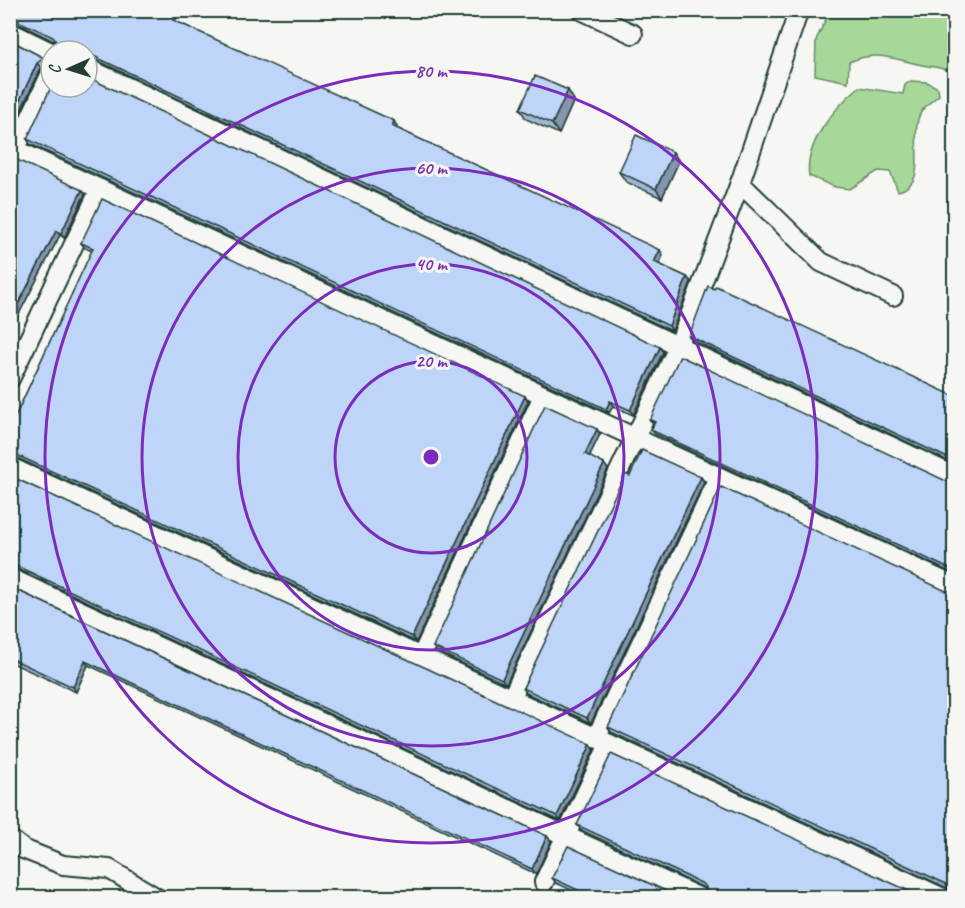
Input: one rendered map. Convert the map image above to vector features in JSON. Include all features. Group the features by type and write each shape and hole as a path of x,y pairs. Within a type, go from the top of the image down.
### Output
{"lane":[{"path":"581,10 633,34"},
{"path":"511,699 678,347 740,183 799,10"},
{"path":"10,33 39,46"},
{"path":"99,75 954,476"},
{"path":"39,99 13,155 100,189 954,586"},
{"path":"740,183 821,262 893,296"},
{"path":"10,379 100,189"},
{"path":"421,657 543,396"},
{"path":"10,467 943,897"},
{"path":"544,882 602,741 719,477"},
{"path":"10,578 700,897"},
{"path":"10,839 23,849 63,865 109,869 157,897"}],"green space":[{"path":"830,11 954,11 954,74 941,68 889,57 870,56 849,62 848,82 815,75 816,40"},
{"path":"911,81 927,82 938,88 939,95 921,112 917,122 917,169 908,187 898,191 890,172 878,171 850,189 835,187 809,176 811,151 816,139 831,116 850,95 859,87 903,94 905,85"}],"building":[{"path":"10,10 174,10 171,19 394,121 392,126 660,250 654,262 687,277 669,326 99,59 99,39 54,39 10,17"},
{"path":"10,40 39,55 39,62 10,121"},
{"path":"535,76 568,90 552,124 520,109"},
{"path":"99,83 660,347 630,410 610,401 606,409 27,139 45,99 99,99"},
{"path":"636,135 673,152 656,189 619,172"},
{"path":"17,160 82,190 61,233 56,231 10,320 10,164"},
{"path":"102,199 525,396 412,637 10,452 10,428 93,248 81,243"},
{"path":"708,286 714,289 716,286 954,396 954,461 689,336"},
{"path":"680,356 946,481 954,481 954,571 651,430 655,422 650,420"},
{"path":"545,405 597,429 585,454 604,464 502,679 433,647"},
{"path":"642,450 701,477 587,718 523,688 625,474 630,476"},
{"path":"10,476 591,744 557,816 10,563"},
{"path":"721,487 946,591 954,591 954,897 950,897 949,887 944,883 608,727"},
{"path":"10,587 547,836 532,869 85,661 73,687 10,658"},
{"path":"611,754 922,897 707,897 706,887 701,883 577,825"},
{"path":"568,846 679,897 593,897 552,878"}]}
